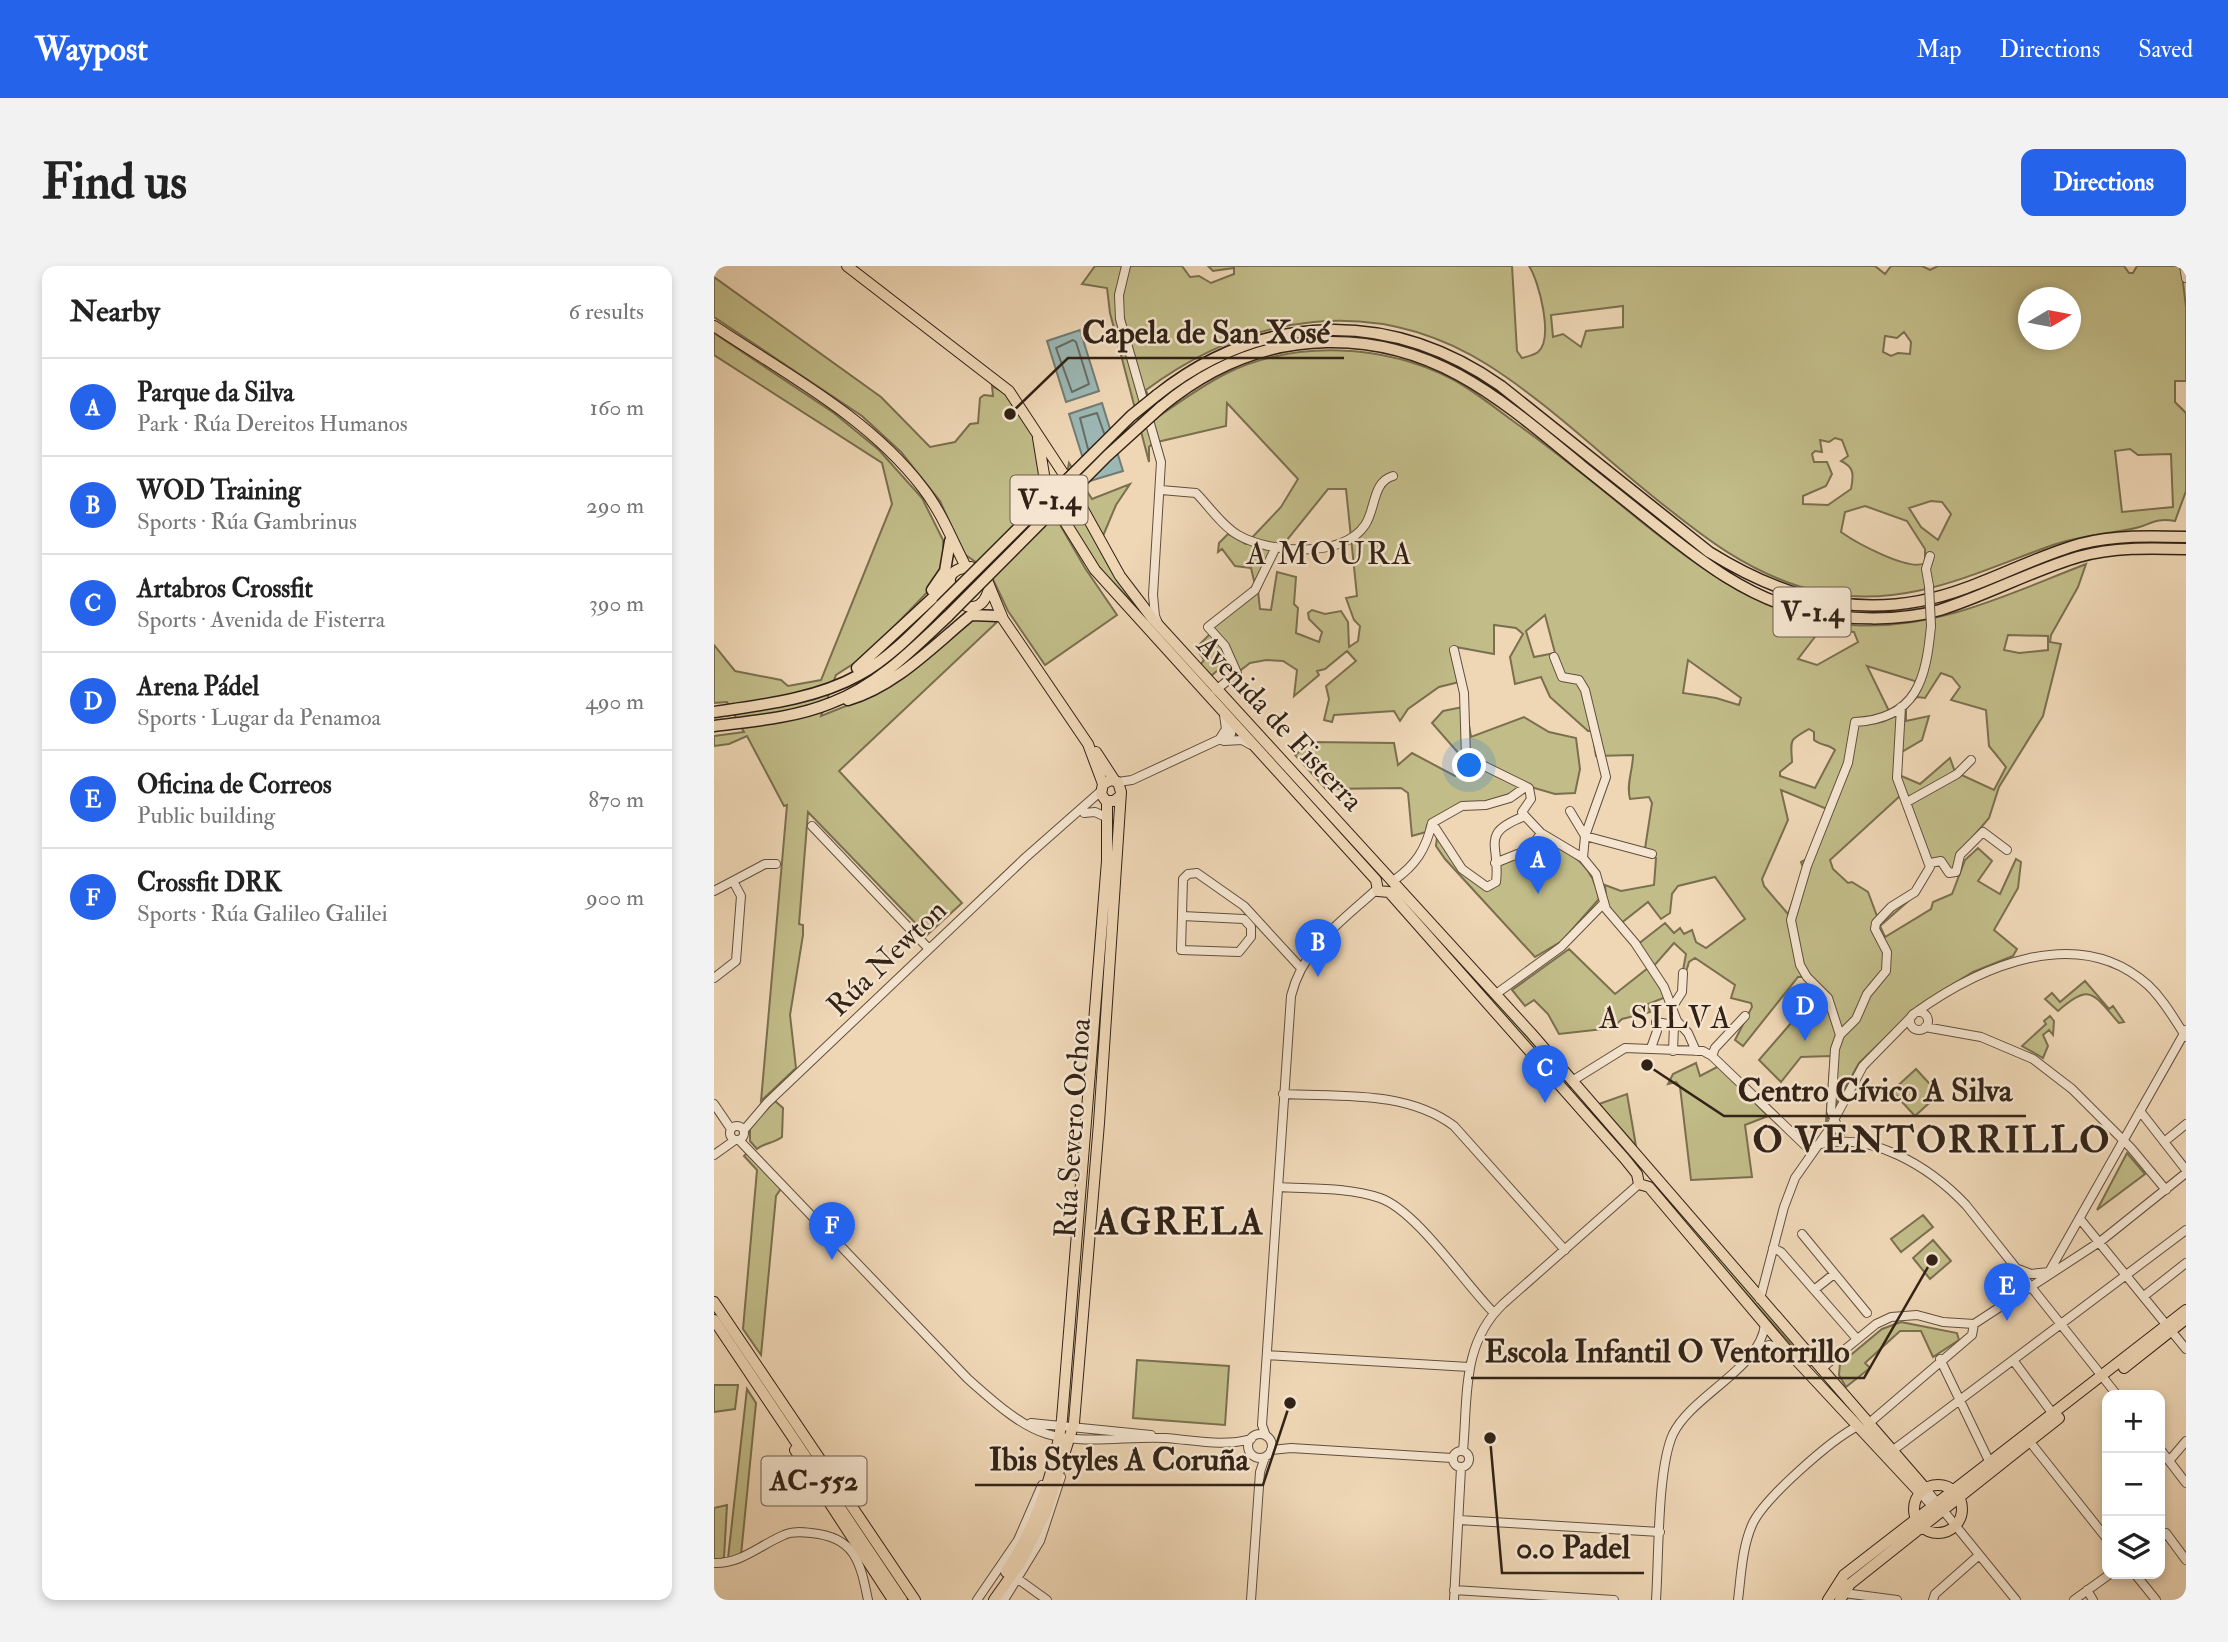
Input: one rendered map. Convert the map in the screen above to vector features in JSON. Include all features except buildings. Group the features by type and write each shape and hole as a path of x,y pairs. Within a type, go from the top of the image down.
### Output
{"highway":[{"name":"V-1.4","path":"720,712 808,694 860,675 945,611 1131,416 1157,395 1207,362 1261,339 1285,333 1366,331 1410,340 1475,368 1502,386 1709,552 1745,574 1787,593 1832,603 1864,606 1919,601 1967,588 2082,544 2147,536 2186,537"},
{"name":"V-1.4","path":"714,726 785,716 832,703 876,679 1161,407 1210,371 1258,352 1289,344 1349,341 1385,346 1428,359 1471,379 1527,419 1703,564 1767,599 1842,617 1908,615 1937,611 2081,556 2119,549 2186,549"},
{"path":"919,609 945,571 949,537"},
{"path":"808,694 862,665 951,579"},
{"path":"930,649 976,605"},
{"path":"832,703 863,695 899,675 971,615 1001,617"}],"main road":[{"name":"Avenida de Fisterra","path":"847,266 1009,391 1036,431 1120,576 1139,602 1150,609 1163,632 1496,994 1835,1384 1864,1427 1892,1451 1922,1491"},
{"path":"714,326 866,429 923,487 966,567 951,579"},
{"name":"Avenida de Fisterra","path":"1036,431 1047,493 1086,558 1377,885"},
{"path":"1060,516 1059,501 1067,495 1074,499 1085,514"},
{"path":"949,537 951,579"},
{"path":"1086,558 1135,608 1150,609"},
{"name":"Rúa Severo Ochoa","path":"966,567 983,572 1001,617 1118,787 1091,1219 1072,1433 1034,1537 995,1600"},
{"name":"Rúa Severo Ochoa","path":"951,579 955,600 976,605 1001,617"},
{"path":"976,605 989,589"},
{"path":"1186,658 1197,677 1228,711 1233,724"},
{"name":"Rúa Severo Ochoa","path":"987,1600 1030,1530 1048,1486 1059,1435 1092,1059 1108,818 1104,794 1088,744"},
{"path":"1104,794 1118,787"},
{"path":"1104,794 1118,787"},
{"path":"1377,885 1391,879"},
{"path":"1377,885 1388,892 1391,879"},
{"name":"Avenida de Fisterra","path":"1388,892 1786,1349 1863,1425 1867,1436 1909,1482 1922,1491"},
{"path":"1091,1219 1099,1066 1096,1060 1092,1059"},
{"path":"1642,1182 1651,1172"},
{"path":"1642,1182 1651,1172"},
{"name":"AC-552","path":"714,1302 915,1600"},
{"path":"1828,1600 1844,1575 1938,1508 2104,1379 2186,1310"},
{"path":"2169,1327 2186,1319"},
{"name":"AC-552","path":"714,1320 878,1581 893,1600"},
{"name":"AC-552","path":"740,1360 878,1561"},
{"path":"1801,1363 1813,1370 1821,1369"},
{"name":"AC-552","path":"763,1375 800,1441 904,1600"},
{"path":"1956,1494 1990,1463 2027,1438 2053,1414 2104,1379"},
{"path":"1909,1482 1916,1523"},
{"path":"1942,1485 1956,1494 1962,1512 1954,1527 1935,1533 1916,1523 1914,1505 1922,1491 1942,1485"},
{"path":"1842,1597 1850,1584 1916,1523"}],"street":[{"path":"1126,266 1119,295 1120,320 1161,461 1161,490 1150,609"},
{"path":"2184,266 2186,278"},
{"path":"1161,490 1196,492 1236,535 1276,547 1327,549 1350,540 1366,524 1379,485 1392,476"},
{"path":"1216,690 1237,673 1225,646 1208,627 1255,590 1276,547"},
{"path":"1840,1035 1828,999 1807,978 1800,965 1791,915 1807,866 1848,764 1855,722 1875,721 1901,707 1912,699 1921,685 1931,626 1926,569 1930,556"},
{"path":"1139,602 1153,595"},
{"path":"1454,650 1464,692 1468,760 1502,773 1532,792 1522,812 1525,816 1541,833 1583,858 1596,874 1603,904 1647,962 1673,1006 1673,1051"},
{"path":"1555,657 1562,677 1579,680 1583,684 1606,777 1586,836 1583,858"},
{"path":"1838,1136 1835,1117 1831,1111 1835,1049 1840,1035 1856,1019 1867,994 1886,971 1887,952 1875,929 1876,923 1891,907 1915,892 1926,877 1930,863 1897,778 1901,707"},
{"path":"1118,787 1217,742 1226,729 1224,715"},
{"name":"Avenida de Fisterra","path":"1217,742 1231,734 1233,724"},
{"name":"Avenida de Fisterra","path":"1217,742 1242,740 1251,745"},
{"path":"1907,802 1957,774 1972,760"},
{"path":"1391,879 1415,863 1427,846 1432,823 1462,806 1486,805 1510,798 1524,788"},
{"name":"Rúa Newton","path":"1057,830 1084,813 1104,794"},
{"name":"Rúa Newton","path":"714,1154 1057,830 1104,794"},
{"path":"1570,811 1586,836 1652,854"},
{"path":"1084,813 1095,812 1108,818"},
{"path":"1432,823 1462,869 1487,887 1496,882 1497,831 1503,824 1525,816"},
{"path":"812,826 929,949"},
{"path":"1930,863 1941,861 1949,873 1956,872 1960,855 1983,832 2007,850"},
{"path":"1495,863 1530,849 1541,833"},
{"path":"714,891 765,864 776,864"},
{"path":"1182,916 1244,919 1251,927 1251,937 1239,952 1181,950 1183,879 1188,874 1198,873 1244,906 1300,967"},
{"path":"714,978 736,961 741,896 733,881"},
{"path":"1251,1600 1291,996 1300,967 1324,935 1377,885"},
{"path":"1496,994 1561,947 1603,904"},
{"path":"1760,1299 1789,1191 1814,1148 1828,1131 1863,1066 1914,1014 1968,981 2020,960 2054,953 2080,955 2121,967 2147,984 2185,1033 2047,1274"},
{"path":"1673,1006 1682,992 1684,973"},
{"path":"1893,1036 1925,1023 1935,1001"},
{"path":"1914,1014 1924,1013 1925,1023"},
{"path":"1914,1014 1911,1023 1925,1023 1941,1030 1981,1037 2033,1059 2071,1088 2166,1190"},
{"path":"1712,1056 1715,1048 1745,1016"},
{"path":"1651,1048 1657,1031 1656,1022 1675,1023 1688,1033 1696,1051"},
{"path":"1572,1081 1622,1050 1651,1048 1696,1051 1712,1056 1814,1148"},
{"path":"1831,1091 1843,1102"},
{"path":"1283,1094 1410,1103 1438,1114 1454,1126 1565,1250"},
{"path":"714,1104 750,1148 968,1379 999,1407 1045,1433 1059,1435 1123,1431 1164,1438 1234,1444 1263,1443 1291,1448 1452,1458"},
{"path":"1821,1369 1883,1320 1917,1315 1959,1325 1974,1324 2101,1241 2166,1190 2186,1172 2140,1111"},
{"path":"2164,1142 2186,1124"},
{"path":"1828,1131 1906,1159 1947,1185 2113,1390"},
{"path":"1814,1148 1838,1136"},
{"path":"1463,1451 1469,1367 1478,1336 1494,1313 1642,1182"},
{"path":"1278,1187 1354,1193 1384,1199 1417,1226 1494,1313"},
{"path":"2080,1219 2101,1241 2186,1349"},
{"path":"1892,1451 2186,1230"},
{"path":"1802,1234 1867,1313"},
{"path":"1773,1248 1781,1252 1857,1339"},
{"path":"2144,1296 2186,1263"},
{"path":"2017,1269 2031,1274 2047,1274"},
{"path":"2011,1301 2018,1283 2017,1269"},
{"path":"1814,1290 1834,1274"},
{"path":"1656,1600 1666,1455 1675,1431 1752,1352 1763,1338 1765,1324"},
{"path":"1738,1600 1747,1543 1758,1513 1777,1492 1841,1437 1863,1425 1968,1338 1974,1324"},
{"path":"1959,1325 1968,1338"},
{"path":"1752,1352 1769,1345 1786,1349"},
{"path":"1805,1351 1823,1360 1837,1356"},
{"path":"1267,1355 1469,1367"},
{"path":"1835,1384 1837,1356"},
{"path":"1940,1359 1990,1463"},
{"path":"2013,1360 2053,1414"},
{"path":"1841,1406 1847,1424 1841,1437"},
{"name":"Rúa Severo Ochoa","path":"977,1600 1018,1540 1059,1435"},
{"path":"1841,1437 1867,1436"},
{"path":"2027,1438 2102,1533"},
{"path":"2169,1461 2186,1441"},
{"path":"1252,1454 1263,1443"},
{"path":"1252,1454 1263,1443"},
{"path":"1234,1444 1252,1454 1260,1472"},
{"path":"1452,1458 1455,1453 1463,1451"},
{"path":"1461,1468 1469,1462 1463,1451"},
{"path":"2163,1453 2186,1483"},
{"path":"1452,1458 1455,1465 1461,1468"},
{"name":"Rúa Severo Ochoa","path":"1004,1600 1040,1541 1054,1504 1063,1463"},
{"path":"1454,1600 1461,1468"},
{"name":"Avenida de Fisterra","path":"1922,1491 2016,1600"},
{"path":"832,1536 838,1532 838,1517"},
{"path":"1459,1520 1660,1532"},
{"path":"714,1563 745,1556 786,1533 832,1536 842,1540 851,1551 867,1596"},
{"path":"2165,1538 2186,1560"},
{"path":"1933,1600 1935,1594 1978,1556"},
{"path":"861,1575 868,1581 878,1581"},
{"path":"1018,1579 1047,1600"},
{"path":"2074,1600 2103,1579"},
{"path":"2139,1579 2156,1600"},
{"path":"867,1596 869,1585 878,1581"},
{"path":"1454,1590 1614,1600"},
{"path":"2087,1590 2093,1600"},
{"path":"1842,1597 1898,1600"}],"shaded area":[{"path":"1095,266 1182,266 1190,277 1199,276 1211,283 1234,274 1234,268 1213,271 1208,266 1512,266 1517,351 1522,358 1538,352 1545,335 1540,296 1529,266 1875,266 1885,274 1891,266 1922,266 1930,270 1938,266 2124,266 2129,273 2133,273 2137,266 2181,266 2186,307 2186,381 2175,381 2175,402 2186,413 2186,491 2175,521 2156,521 2137,528 2072,539 1940,585 1882,596 1821,592 1772,576 1749,565 1685,522 1508,378 1445,343 1402,328 1358,321 1314,322 1270,330 1227,344 1186,364 1146,390 1155,419 1227,373 1282,355 1340,350 1369,353 1426,367 1468,388 1712,574 1764,603 1821,621 1883,625 1943,616 2001,598 2086,564 2078,587 2051,635 2050,642 2061,644 2043,716 1999,787 1989,818 1958,855 1952,871 1944,862 1934,865 1914,896 1880,926 1885,937 1931,909 1933,902 1952,894 1965,860 1978,848 1992,861 1978,881 2000,894 2016,859 2021,862 2018,888 1994,930 2017,949 2013,956 1973,972 1918,1006 1859,1063 1826,1122 1831,1056 1801,1057 1781,1082 1759,1060 1818,992 1805,977 1798,977 1743,1046 1735,1040 1752,1007 1751,1003 1731,998 1735,985 1695,958 1689,962 1686,972 1683,970 1686,954 1674,943 1653,967 1637,945 1665,923 1674,933 1680,928 1684,934 1692,930 1696,942 1706,948 1745,919 1715,877 1678,886 1672,894 1670,913 1661,919 1648,902 1620,924 1607,906 1605,885 1621,891 1654,885 1656,858 1644,855 1652,803 1649,797 1630,799 1633,755 1596,756 1592,731 1588,731 1550,697 1541,677 1515,684 1510,657 1523,634 1516,628 1494,625 1494,654 1456,647 1471,737 1524,717 1549,732 1576,738 1580,769 1575,793 1555,794 1531,787 1436,818 1427,825 1426,832 1412,836 1408,793 1401,788 1326,789 1295,755 1313,742 1394,743 1398,765 1412,753 1455,776 1468,764 1432,723 1443,711 1463,707 1459,682 1439,687 1408,709 1400,721 1394,711 1334,715 1332,722 1324,720 1329,699 1326,686 1356,661 1347,651 1325,669 1317,671 1319,675 1294,696 1297,670 1283,661 1250,663 1237,673 1228,661 1210,677 1200,665 1204,660 1196,648 1210,634 1205,628 1255,585 1251,568 1235,566 1222,549 1218,552 1219,543 1228,534 1246,544 1281,507 1298,479 1227,403 1226,426 1153,443 1149,447 1149,462 1110,313 1107,288 1082,284","holes":["1623,306 1623,327 1586,331 1581,347 1563,334 1553,337 1551,315","1904,332 1911,342 1910,354 1898,353 1891,356 1883,352 1885,336 1897,338","1820,440 1842,440 1848,456 1841,461 1852,472 1851,489 1828,505 1803,504 1803,496 1826,486 1832,474 1827,462 1814,462 1812,454 1815,451 1822,452","2130,449 2138,455 2171,454 2173,507 2122,512 2115,451","1328,489 1346,489 1357,596 1346,598 1354,620 1360,626 1358,641 1349,647 1348,622 1341,611 1325,614 1312,610 1308,613 1309,619 1322,632 1319,642 1296,633 1296,577 1277,572 1271,610 1260,609 1258,591 1277,544 1283,545","1931,501 1942,502 1951,514 1938,540 1921,527 1909,508","1865,506 1907,521 1925,549 1925,563 1917,565 1895,560 1841,532 1845,512","1545,615 1555,653 1534,657 1526,631","1821,629 1854,632 1858,642 1817,665 1798,659","2008,635 2048,636 2048,650 2019,653 2004,650","1688,660 1741,698 1739,705 1683,693","1867,666 1918,682 1912,696 1889,711","1941,673 1952,677 1960,687 1951,700 1986,710 1989,746 2006,767 1994,790 1955,772 1950,758 1920,784 1899,775 1895,756 1922,740 1929,716 1906,721 1906,707 1917,697 1925,698","1809,729 1814,732 1814,740 1835,750 1815,788 1780,776 1780,772 1792,762 1792,741","1781,790 1827,809 1807,859 1801,862 1804,870 1788,914 1764,886 1762,879 1788,820","1901,795 1928,864 1911,893 1877,916 1868,892 1852,882 1848,883 1833,869 1830,860"]},
{"path":"714,277 881,397 930,447 955,442 970,424 978,423 980,398 984,395 993,396 992,386 1004,392 1035,436 1044,497 1085,568 1117,615 1045,665 1008,611 989,571 964,554 940,501 901,452 862,416 714,317"},
{"path":"714,333 834,413 879,450 922,498 943,540 944,567 936,583 867,655 836,675 821,716 866,698 974,619 993,620 996,623 839,771 962,903 927,935 808,812 799,924 803,925 803,935 790,1015 796,1068 761,1101 787,805 784,806 747,736 729,744 714,746 714,736 744,732 727,702 714,703 714,645 735,671 781,680 788,686 821,680 892,504 882,463 714,355"},
{"path":"1069,463 1092,499 1130,484 1116,505 1103,536 1067,473"},
{"path":"1070,499 1075,502 1109,566 1137,607 1100,569 1064,513 1062,508"},
{"path":"1437,837 1449,855 1492,888 1497,866 1536,848 1542,838 1571,855 1586,868 1599,899 1562,941 1535,957 1445,859 1436,846"},
{"path":"1407,902 1572,1086 1568,1089 1404,905"},
{"path":"1569,949 1615,994 1648,968 1666,997 1648,1004 1650,1012 1622,1019 1612,1028 1559,1034 1548,1014 1534,1000 1525,1006 1512,990"},
{"path":"2085,981 2109,1009 2113,1006 2124,1022 2119,1023 2091,995 2078,997 2058,1011 2045,999 2052,993 2060,1002"},
{"path":"2050,1016 2054,1021 2053,1035 2049,1030 2043,1035 2048,1046 2043,1058 2022,1046 2046,1024 2044,1021"},
{"path":"1696,1063 1700,1076 1719,1066 1768,1116 1745,1125 1752,1177 1691,1180 1680,1087 1676,1082 1668,1084 1673,1074"},
{"path":"1916,1069 1939,1094 1915,1116 1892,1091"},
{"path":"1627,1094 1636,1146 1599,1104"},
{"path":"775,1101 783,1108 782,1137 757,1149 750,1141 750,1126"},
{"path":"749,1151 782,1187 776,1196 761,1355 743,1329 757,1170 744,1156"},
{"path":"2127,1153 2145,1174 2097,1210"},
{"path":"1669,1199 1810,1362 1810,1366 1665,1202"},
{"path":"1923,1215 1933,1227 1901,1252 1891,1239"},
{"path":"1933,1240 1951,1261 1930,1279 1913,1258"},
{"path":"1901,1322 1957,1333 1959,1340 1933,1357 1921,1331 1900,1331 1865,1363 1870,1368 1846,1387 1839,1375 1840,1364 1882,1329"},
{"path":"1137,1360 1229,1366 1225,1425 1133,1418"},
{"path":"714,1385 738,1385 735,1409 714,1412"},
{"path":"747,1389 756,1403 741,1555 728,1558"},
{"path":"727,1505 724,1558 714,1561 714,1508"}],"water":[{"path":"1080,330 1099,391 1066,402 1047,341"},
{"path":"1102,403 1123,471 1090,481 1069,414"}],"place":[{"name":"Capela de San Xosé","path":"1010,414"},
{"name":"Parque da Silva","path":"1538,894"},
{"name":"WOD Training","path":"1318,977"},
{"name":"Arena Pádel","path":"1805,1041"},
{"name":"Centro Cívico A Silva","path":"1647,1065"},
{"name":"Artabros Crossfit","path":"1545,1103"},
{"name":"Crossfit DRK","path":"832,1260"},
{"name":"Escola Infantil O Ventorrillo","path":"1932,1260"},
{"name":"Oficina de Correos","path":"2007,1321"},
{"name":"Ibis Styles A Coruña","path":"1290,1403"},
{"name":"0.0 Padel","path":"1490,1438"}],"district":[{"name":"A MOURA","path":"1330,554"},
{"name":"A SILVA","path":"1666,1018"},
{"name":"O VENTORRILLO","path":"1932,1140"},
{"name":"AGRELA","path":"1180,1222"}]}
